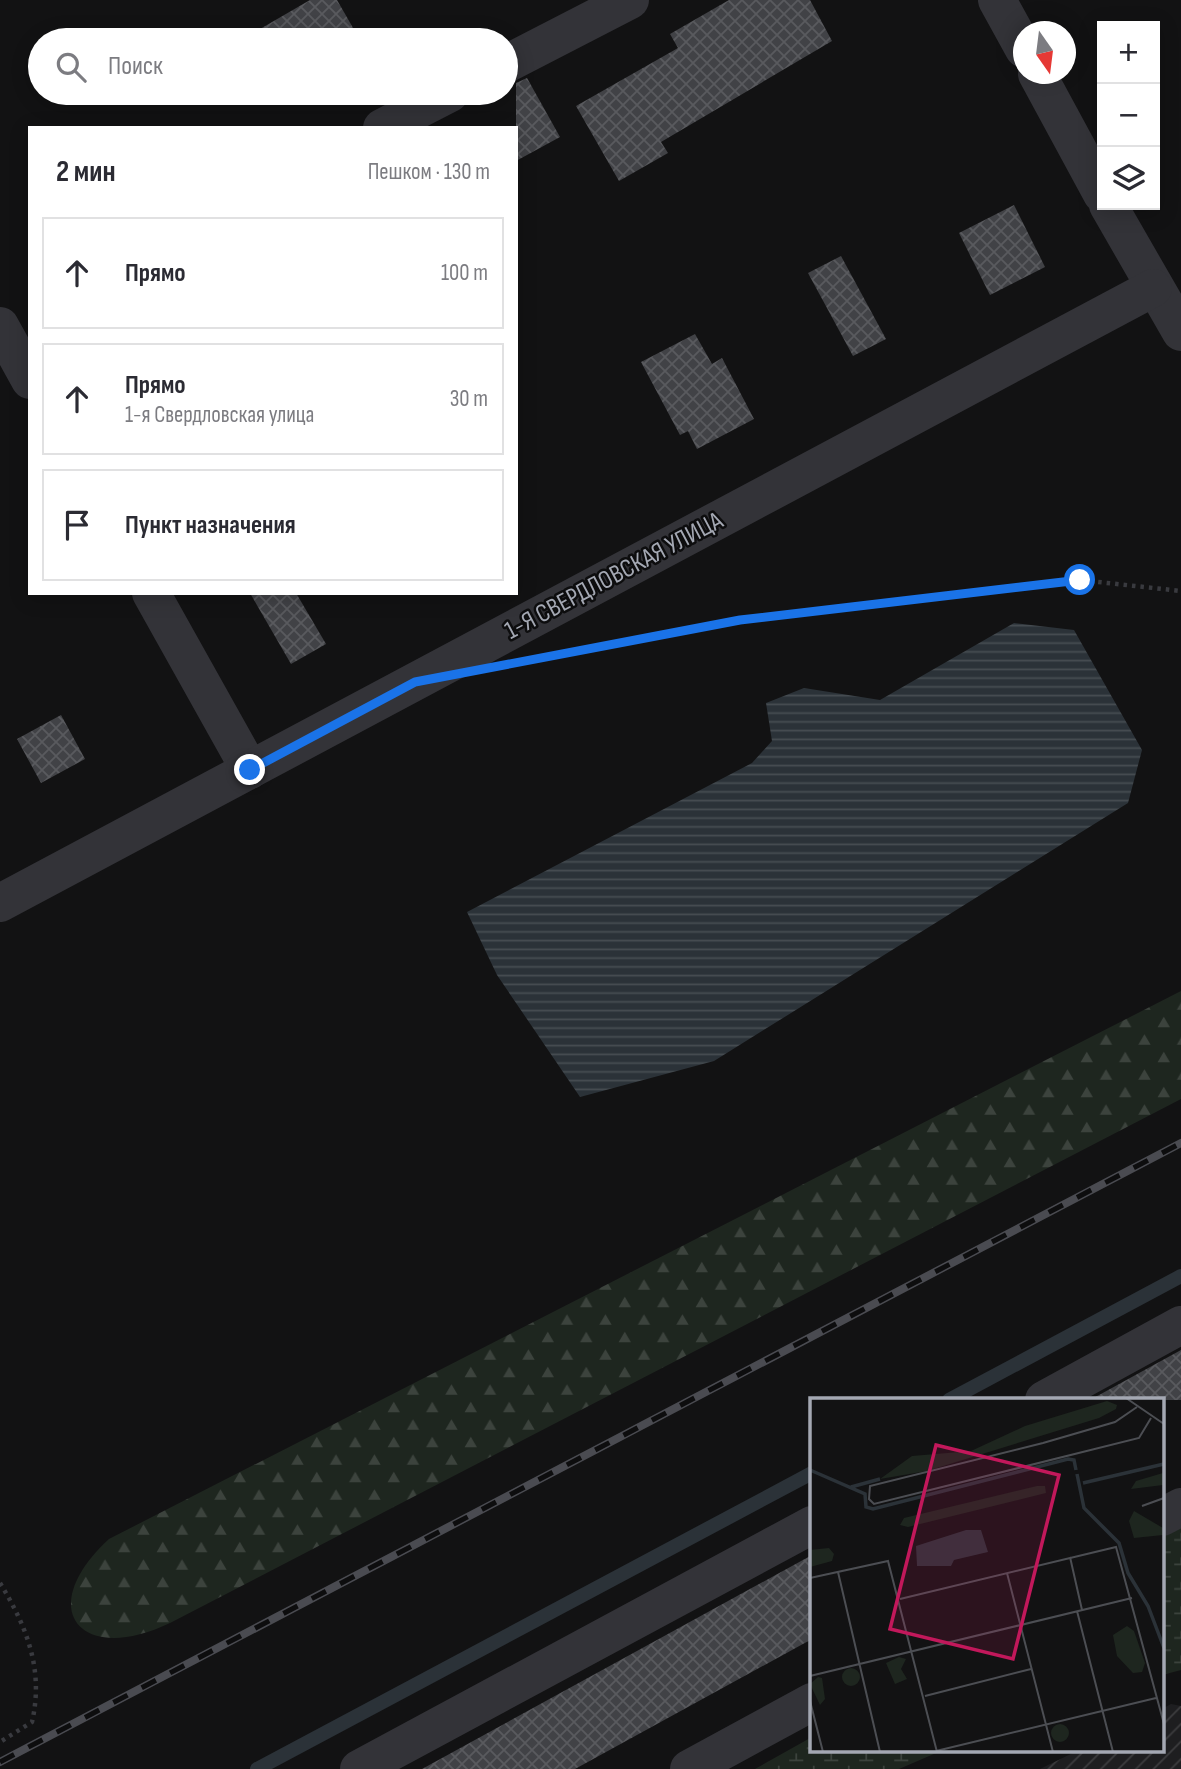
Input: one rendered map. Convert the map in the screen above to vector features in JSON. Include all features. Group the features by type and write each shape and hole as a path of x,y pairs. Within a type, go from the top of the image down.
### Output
{"street":[{"path":"518,58 630,0"},
{"path":"997,0 1013,29"},
{"path":"1042,84 1097,185"},
{"path":"386,126 427,105"},
{"path":"1111,210 1153,288 1181,332"},
{"name":"1-Я СВЕРДЛОВСКАЯ УЛИЦА","path":"0,903 1153,288"},
{"path":"8,326 28,375"},
{"path":"152,595 250,770"},
{"path":"1048,1398 1181,1325"},
{"path":"1164,1516 1181,1507"},
{"path":"359,1769 810,1526"},
{"path":"689,1769 810,1703"}],"path":[{"path":"551,657 740,620 1080,580 1181,591"},
{"path":"0,1583 24,1622 34,1665 36,1704 32,1722 0,1742"}],"shaded area":[{"path":"1014,623 1074,630 1142,750 1128,803 714,1061 580,1097 497,975 467,912 752,763 772,741 766,703 804,688 880,700"},
{"path":"1171,1704 1181,1706 1181,1769 1040,1769 1075,1752 1164,1752 1164,1708"}],"green space":[{"path":"1181,991 1181,1099 170,1623 138,1635 112,1638 91,1634 77,1623 71,1608 74,1588 86,1564 109,1539"},
{"path":"1181,1524 1181,1670 1164,1674 1164,1534"},
{"path":"810,1738 810,1752 938,1752 899,1769 755,1769"}],"building":[{"path":"310,0 337,0 353,28 262,28"},
{"path":"729,0 810,0 832,41 661,142 668,153 619,181 576,106 678,48 670,34"},
{"path":"527,78 560,137 518,160 516,105 518,82"},
{"path":"1014,205 1045,267 990,295 959,233"},
{"path":"841,256 886,339 853,356 808,273"},
{"path":"695,334 712,364 722,358 754,419 697,449 688,431 680,435 641,362"},
{"path":"251,595 297,595 326,644 291,664"},
{"path":"61,715 85,759 41,783 17,739"},
{"path":"1181,1350 1181,1400 1094,1398"},
{"path":"810,1556 810,1640 575,1769 422,1769"}],"waterway":[{"path":"953,1398 1181,1276"},
{"path":"257,1769 810,1474"}],"railway":[{"path":"0,1762 1181,1143"}],"route":[{"path":"250,770 415,682 740,620 1080,580"}]}
